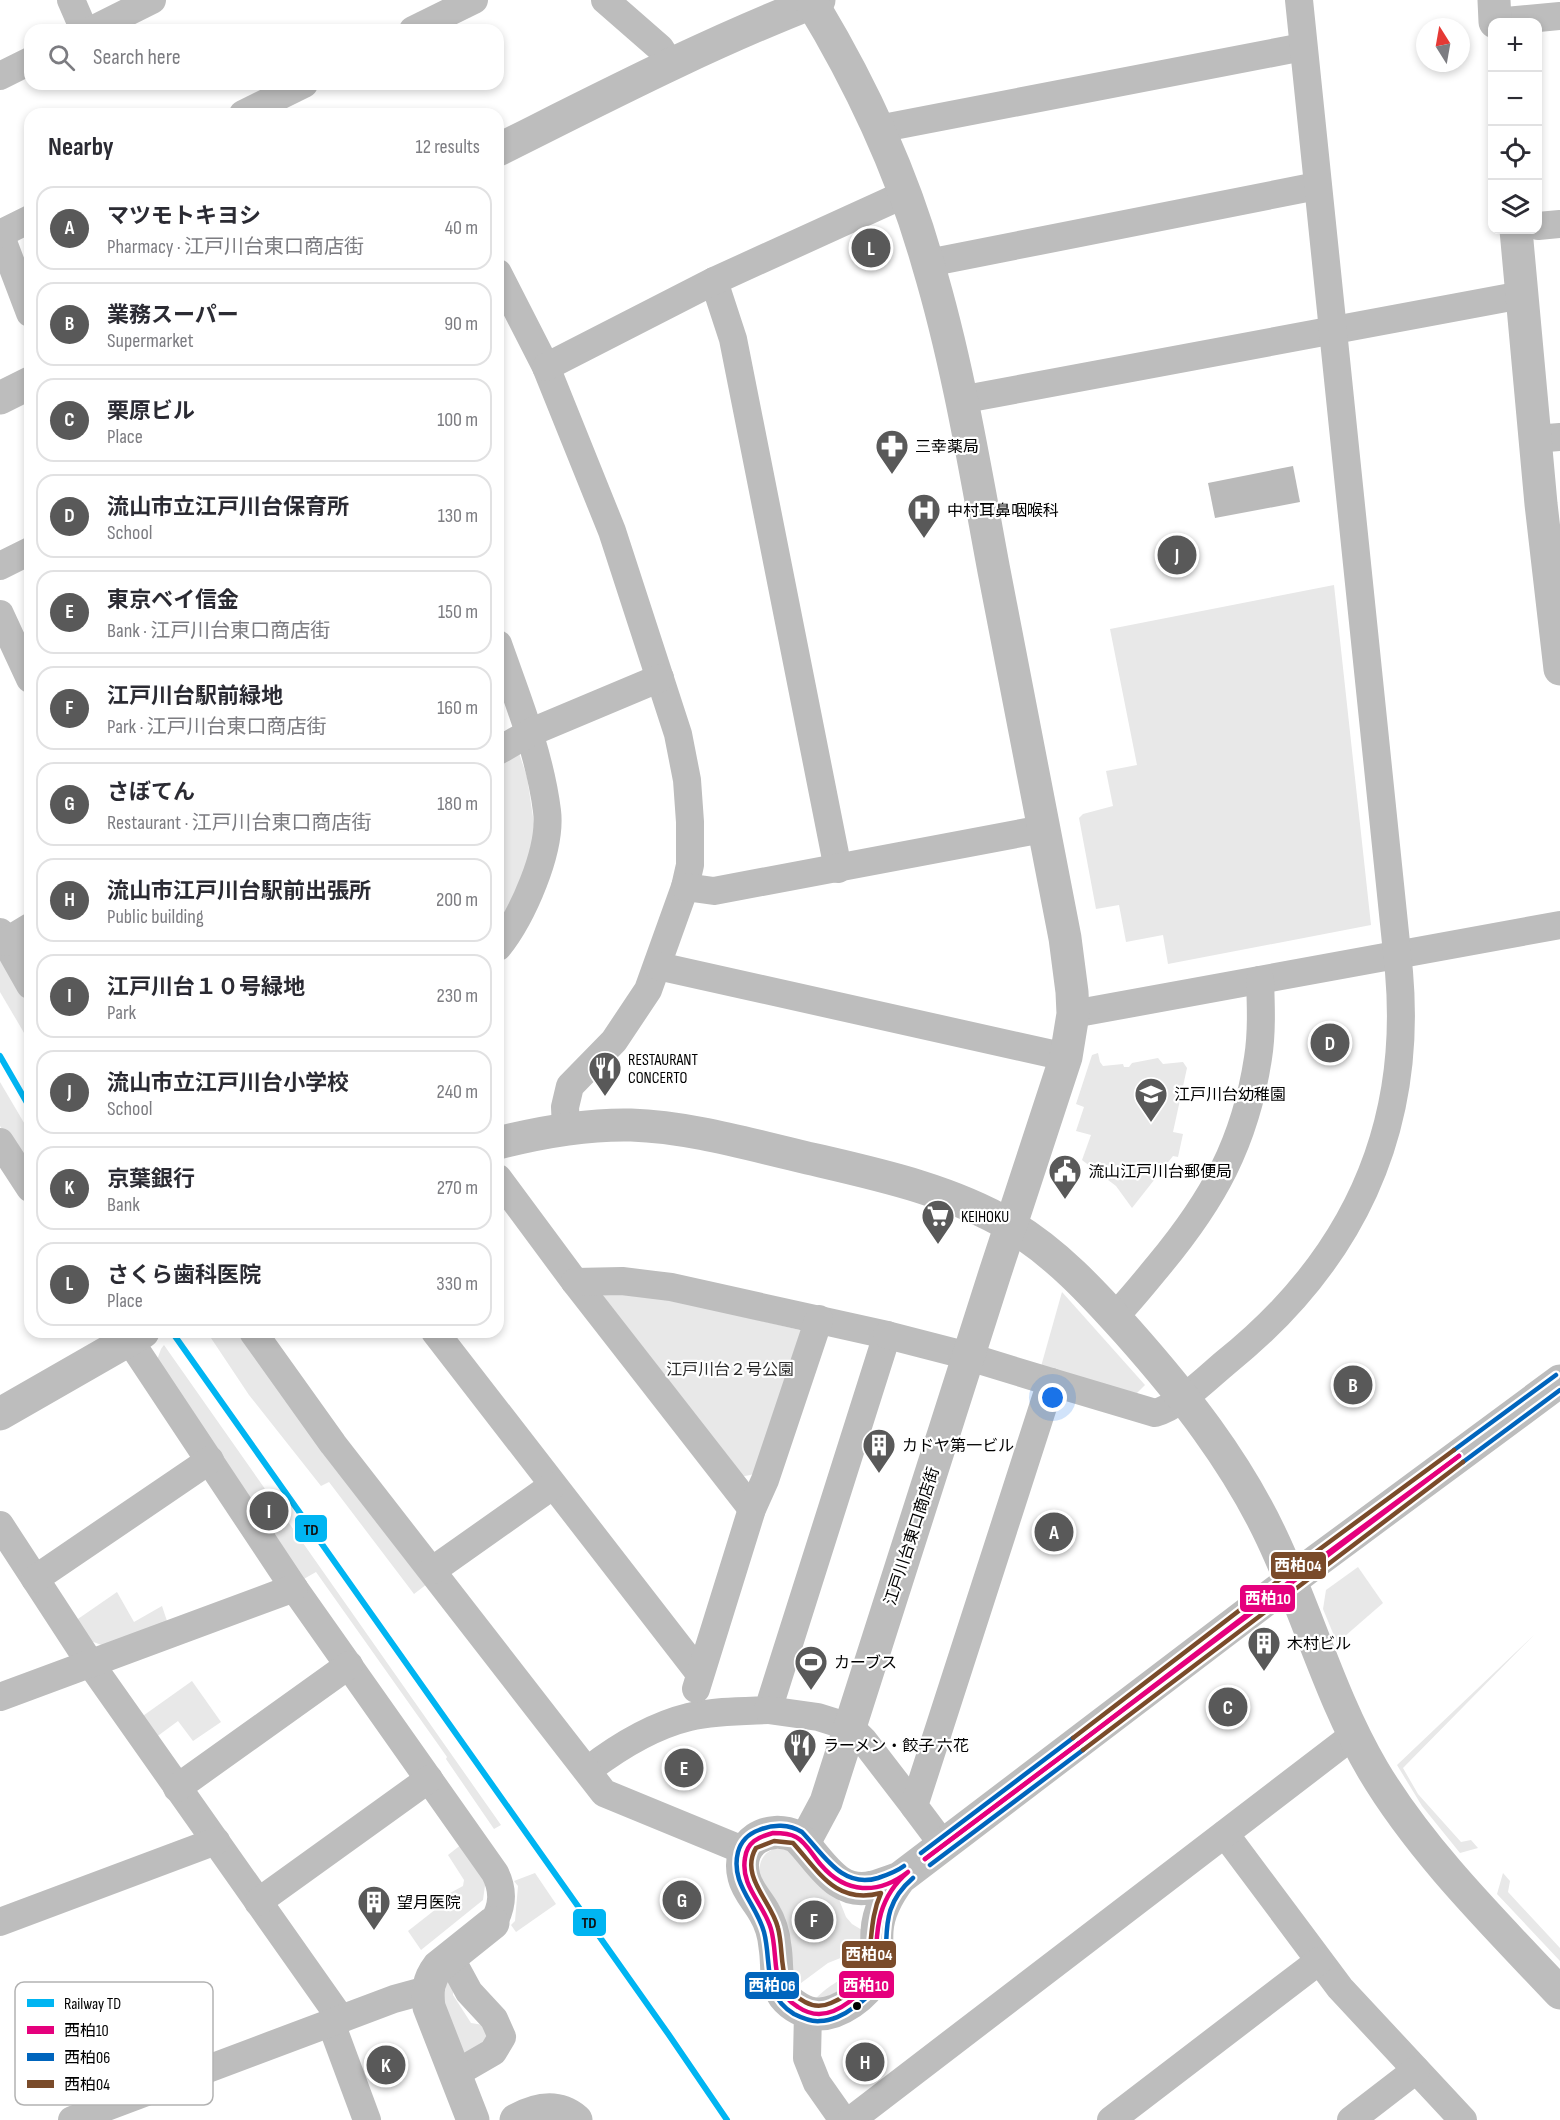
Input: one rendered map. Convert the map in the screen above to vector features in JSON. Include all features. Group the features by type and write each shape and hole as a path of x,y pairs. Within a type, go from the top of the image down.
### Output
{"street":[{"path":"71,0 81,24"},
{"path":"104,24 152,0"},
{"path":"425,24 474,0"},
{"path":"605,0 660,48 670,64"},
{"path":"575,1282 647,1283 819,1319 969,1357 1155,1413 1184,1397 1230,1360 1283,1311 1310,1280 1348,1223 1363,1194 1383,1143 1397,1080 1402,1004 1299,0"},
{"path":"1494,0 1495,18"},
{"path":"504,147 670,64 813,1"},
{"name":"江戸川台東口商店街","path":"804,1843 826,1802 1066,1057 1072,1014 1072,992 1065,938 989,542 960,400 928,263 905,194 878,129 813,1"},
{"path":"1538,18 1560,16"},
{"path":"878,129 1303,47"},
{"path":"0,76 24,64"},
{"path":"255,108 292,90"},
{"path":"928,263 1317,186"},
{"path":"546,367 714,281 905,194"},
{"path":"24,222 0,234 24,297"},
{"path":"1542,226 1560,224"},
{"path":"1516,234 1522,295 1548,438 1559,657"},
{"path":"714,281 733,339 838,869"},
{"path":"960,400 1522,295"},
{"path":"507,314 546,367 580,448 612,531 660,678 678,734 687,780 690,865 685,887 658,966 648,990 614,1041 570,1086 565,1107 566,1129"},
{"path":"0,398 24,386"},
{"path":"0,566 24,554"},
{"path":"0,614 24,666"},
{"path":"504,661 529,733 547,813 543,852 522,909 504,938"},
{"path":"504,748 529,733 660,678"},
{"path":"685,887 714,891 1043,829"},
{"path":"1072,1014 1560,925"},
{"path":"24,929 2,937 24,975"},
{"path":"658,966 1066,1057"},
{"path":"1114,1317 1190,1226 1209,1199 1235,1147 1245,1117 1259,1056 1260,980"},
{"path":"504,1141 536,1133 566,1129 634,1125 730,1140 914,1185 975,1208 1011,1226 1050,1253 1114,1317 1184,1397 1242,1483 1270,1534 1323,1663 1373,1770 1455,1879 1559,1989"},
{"path":"0,1142 24,1179"},
{"path":"504,1186 575,1282 752,1509"},
{"path":"689,1717 700,1674 752,1509 765,1480 819,1319"},
{"path":"768,1710 887,1335"},
{"path":"1,1410 125,1338"},
{"path":"134,1338 210,1460 294,1588 495,1873 501,1885 502,1898 499,1913 492,1923 433,1974 427,1990 429,2007 473,2120"},
{"path":"257,1338 333,1444 604,1793 745,1851"},
{"path":"440,1338 700,1674"},
{"path":"839,1883 853,1889 900,1878 1560,1380"},
{"path":"914,1806 1051,1382"},
{"path":"34,1579 210,1460"},
{"path":"433,1570 552,1486"},
{"path":"0,1525 90,1663 258,1902 336,2021 367,2120"},
{"path":"0,1697 294,1588"},
{"path":"177,1788 350,1665"},
{"path":"588,1770 614,1750 648,1732 689,1717 768,1710 818,1717 850,1727 864,1741 944,1846"},
{"path":"851,2120 1355,1734"},
{"path":"258,1902 429,1779"},
{"path":"877,1932 852,1913 839,1883 797,1837 790,1833 766,1834 752,1840 745,1851 742,1865 743,1875 770,1923 776,1947 777,1977 780,1987 789,2001 808,2012 818,2014 830,2012 852,2001 867,1988 874,1976 881,1911 900,1878"},
{"path":"1225,1834 1340,1988 1463,2120"},
{"path":"0,1922 216,1841"},
{"path":"450,1957 469,1992 494,2019 502,2037 493,2052 455,2074"},
{"path":"1111,2120 1319,1961"},
{"path":"213,2067 394,1999 427,1990"},
{"path":"808,2012 807,2058 817,2083 843,2120"},
{"path":"1351,2120 1416,2070"},
{"path":"72,2120 112,2105"},
{"path":"516,2120 542,2110 553,2109 566,2112 576,2120"}],"green space":[{"path":"1334,585 1371,925 1168,964 1163,935 1126,942 1119,905 1096,909 1079,818 1083,814 1113,806 1106,771 1137,765 1110,629"},
{"path":"518,750 527,777 535,830 524,880 504,918 504,758"},
{"path":"0,951 24,993 24,1033 0,992"},
{"path":"1098,1053 1103,1066 1123,1064 1124,1067 1129,1067 1132,1063 1158,1058 1163,1064 1183,1062 1187,1068 1173,1132 1183,1134 1178,1157 1173,1156 1132,1208 1116,1186 1082,1160 1091,1135 1076,1131 1084,1107 1076,1104 1092,1055"},
{"path":"0,1082 24,1123 24,1163 0,1126"},
{"name":"江戸川台２号公園","path":"603,1288 622,1288 808,1332 760,1473 740,1477 600,1299"},
{"path":"1062,1292 1145,1385 1132,1398 1040,1370"},
{"path":"211,1338 244,1338 427,1584 414,1594 329,1482 321,1486 249,1395"},
{"path":"164,1345 501,1825 494,1829 446,1759 447,1757 316,1572 302,1580 157,1360"},
{"path":"1358,1567 1383,1603 1337,1643 1323,1609 1326,1590"},
{"path":"117,1592 134,1622 162,1606 168,1624 107,1647 88,1640 75,1621"},
{"path":"1534,1635 1403,1768 1418,1794 1461,1842 1471,1840 1478,1848 1460,1853 1422,1806 1397,1765"},
{"path":"192,1681 221,1722 193,1741 178,1721 155,1738 140,1718"},
{"path":"462,1844 486,1878 483,1900 421,1950 408,1931 445,1902 450,1893 463,1886 464,1880 448,1855"},
{"path":"773,1849 787,1849 838,1897 846,1917 862,1930 863,1949 828,1963 797,1986 795,1986 759,1881 761,1862 765,1855"},
{"path":"535,1873 556,1904 516,1932 511,1925 515,1921 518,1886 514,1881"},
{"path":"1503,1873 1510,1881 1508,1892 1560,1948 1560,1961 1497,1894"},
{"path":"858,1975 849,1989 813,2001 839,1981"},
{"path":"448,1977 454,1978 453,1995 471,2023 489,2026 493,2036 466,2058 442,2005"}],"shaded area":[{"path":"1293,466 1300,502 1215,518 1208,483"}],"rail line":[{"name":"TD","path":"0,1056 24,1098"},
{"name":"TD","path":"176,1338 727,2120"}],"transit line":[{"name":"西柏06","path":"1454,1450 1556,1375"},
{"name":"西柏06","path":"1463,1462 1560,1390"},
{"name":"西柏04","path":"1073,1738 1313,1554 1454,1450"},
{"name":"西柏10","path":"1078,1744 1318,1560 1459,1456"},
{"name":"西柏10","path":"1078,1744 1459,1456"},
{"name":"西柏04","path":"1083,1750 1463,1462"},
{"name":"西柏06","path":"921,1853 1073,1738"},
{"name":"西柏10","path":"925,1859 1078,1744"},
{"name":"西柏10","path":"925,1859 1078,1744"},
{"name":"西柏06","path":"930,1865 1083,1750"},
{"name":"西柏06","path":"904,1866 878,1878 854,1879 835,1868 797,1829 786,1826 770,1827 746,1838 738,1852 736,1863 738,1874 764,1932 770,1977 777,1997 784,2006 803,2018 824,2021 846,2013 868,1996 876,1986 882,1972 888,1919 892,1905 913,1878"},
{"name":"西柏10","path":"773,1833 787,1834 800,1839 831,1875 852,1886 874,1888 885,1885 908,1872 892,1890 883,1907 878,1927 875,1962 868,1982 861,1992 849,2002 831,2012 816,2014 800,2008 789,2000 779,1982 771,1929 749,1886 744,1868 746,1852 751,1844 758,1838 773,1833"},
{"name":"西柏04","path":"774,1841 793,1843 820,1875 840,1890 865,1895 881,1893 875,1909 869,1956 859,1983 848,1994 828,2004 815,2006 796,1996 783,1970 780,1938 775,1918 758,1889 751,1869 756,1848 774,1841"}],"place":[{"name":"さくら歯科医院","path":"871,248"},
{"name":"三幸薬局","path":"892,475"},
{"name":"中村耳鼻咽喉科","path":"924,539"},
{"name":"流山市立江戸川台小学校","path":"1177,555"},
{"name":"流山市立江戸川台保育所","path":"1330,1043"},
{"name":"RESTAURANT CONCERTO","path":"605,1097"},
{"name":"江戸川台幼稚園","path":"1151,1123"},
{"name":"流山江戸川台郵便局","path":"1065,1200"},
{"name":"KEIHOKU","path":"938,1245"},
{"name":"業務スーパー","path":"1353,1385"},
{"name":"カドヤ第一ビル","path":"879,1474"},
{"name":"江戸川台１０号緑地","path":"269,1511"},
{"name":"マツモトキヨシ","path":"1054,1532"},
{"name":"木村ビル","path":"1264,1672"},
{"name":"カーブス","path":"811,1691"},
{"name":"栗原ビル","path":"1228,1707"},
{"name":"東京ベイ信金","path":"684,1768"},
{"name":"ラーメン・餃子 六花","path":"800,1774"},
{"name":"さぼてん","path":"682,1900"},
{"name":"江戸川台駅前緑地","path":"814,1920"},
{"name":"望月医院","path":"374,1931"},
{"name":"流山市江戸川台駅前出張所","path":"865,2062"},
{"name":"京葉銀行","path":"386,2065"}]}
